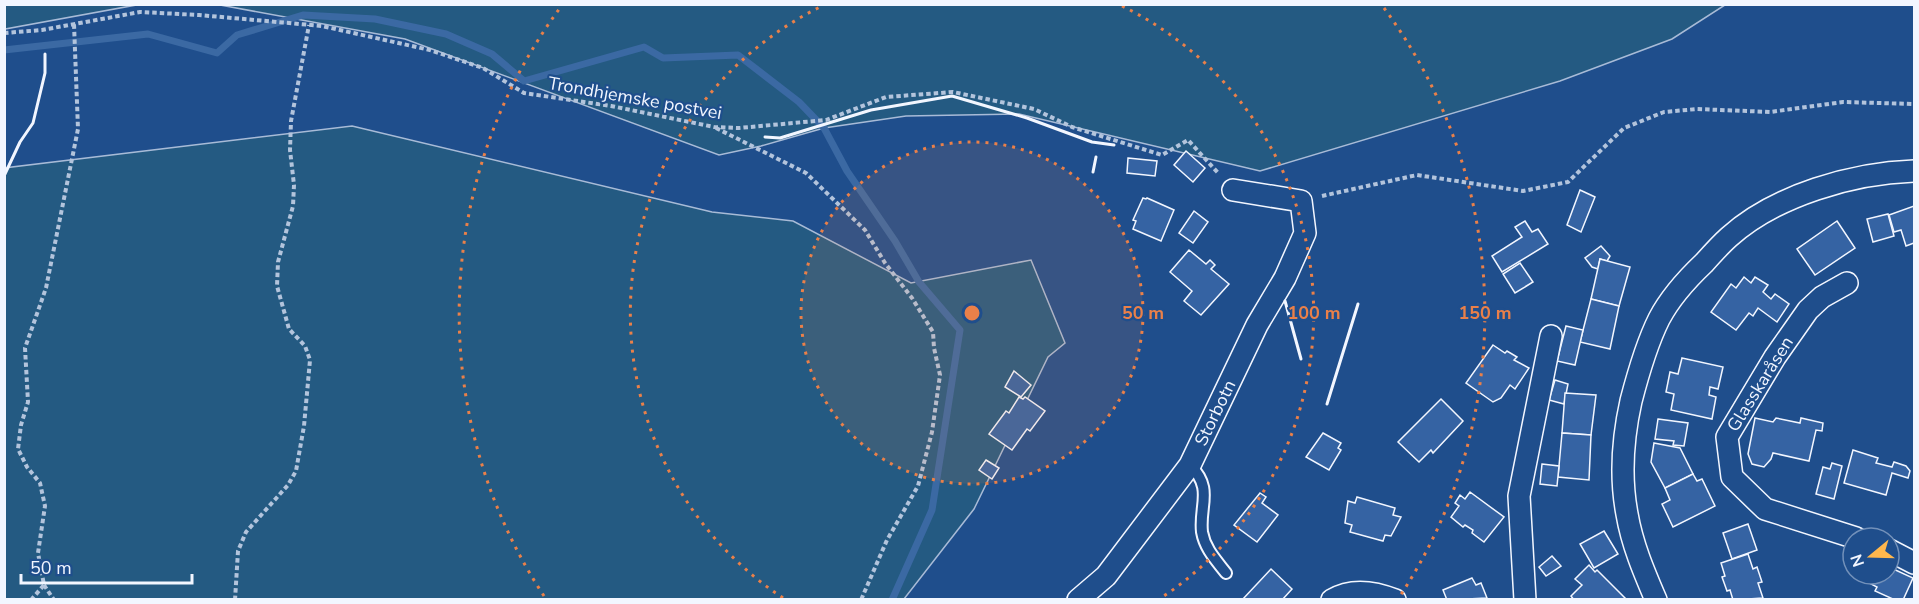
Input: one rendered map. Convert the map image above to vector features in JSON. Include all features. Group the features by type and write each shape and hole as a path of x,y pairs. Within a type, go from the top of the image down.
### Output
{"street":[{"path":"1656,600 1641,565 1629,524 1623,477 1626,426 1638,373 1659,319 1693,273 1731,236 1761,215 1797,196 1841,181 1914,171"},
{"path":"1233,190 1300,201"},
{"name":"Storbotn","path":"1078,600 1106,576 1190,465 1257,325 1285,278 1305,233 1300,201"},
{"name":"Glasskaråsen","path":"1841,533 1765,509 1732,477 1727,436 1775,357 1808,310 1822,297 1847,283"},
{"path":"1525,600 1519,496 1551,336"},
{"path":"1332,600 1354,592 1376,592 1395,600"}],"lane":[{"path":"1190,465 1199,474 1204,487 1202,531 1207,548 1226,573"}],"path":[{"name":"Trondhjemske postvei","path":"4,33 42,30 140,12 322,26 430,50 483,68 524,93 611,106 714,128 826,120 886,97 953,92 1034,109 1072,127 1162,155 1188,140 1233,190"},
{"path":"54,600 44,585 38,553 45,506 40,483 27,467 18,449 27,402 25,348 46,288 78,129 74,25"},
{"path":"235,600 238,551 246,532 296,471 304,426 310,360 305,346 289,329 277,286 278,262 293,206 291,120 309,25"},
{"path":"1300,201 1417,175 1523,191 1568,182 1624,128 1664,112 1697,109 1770,112 1843,102 1914,104"},
{"path":"714,128 806,173 865,230 933,332 940,375 932,432 918,486 887,540 861,600"},
{"path":"31,600 44,585"}],"shaded area":[{"path":"5,4 136,4 136,5 5,29"},
{"path":"220,5 1725,5 1672,39 1560,81 1260,171 1019,114 906,116 824,128 719,155 405,39"},
{"path":"352,126 712,212 793,221 911,283 1031,260 1065,343 1048,357 974,509 904,599 5,599 4,168"}],"building":[{"path":"1186,151 1205,168 1193,182 1174,165"},
{"path":"1128,158 1157,161 1155,176 1127,173"},
{"path":"1580,190 1595,197 1581,232 1567,225"},
{"path":"1143,198 1174,210 1161,241 1133,229 1136,221 1133,220"},
{"path":"1914,206 1914,243 1906,246 1901,230 1894,232 1889,215"},
{"path":"1194,211 1208,222 1193,243 1179,233"},
{"path":"1888,214 1894,236 1873,242 1867,219"},
{"path":"1525,221 1532,232 1538,229 1548,244 1502,272 1492,256 1522,237 1515,227"},
{"path":"1837,221 1855,248 1815,275 1797,249"},
{"path":"1601,246 1610,256 1607,261 1600,259 1598,269 1592,267 1585,258"},
{"path":"1189,250 1206,264 1210,260 1215,265 1211,269 1229,284 1201,315 1184,301 1192,291 1170,272"},
{"path":"1600,259 1630,267 1619,306 1591,299"},
{"path":"1520,263 1533,282 1515,293 1503,274"},
{"path":"1744,277 1751,283 1755,277 1768,285 1763,292 1771,299 1775,294 1789,304 1777,322 1758,308 1753,316 1749,313 1736,330 1711,312 1731,284 1736,288"},
{"path":"1591,299 1619,306 1610,349 1580,342"},
{"path":"1566,326 1583,330 1575,365 1557,361"},
{"path":"1493,345 1517,357 1514,360 1529,368 1515,389 1510,385 1501,398 1493,402 1466,383"},
{"path":"1682,358 1723,367 1718,389 1710,387 1709,395 1716,397 1712,419 1671,410 1674,394 1666,392 1670,372 1678,374"},
{"path":"1014,371 1031,385 1021,397 1005,387"},
{"path":"1555,380 1568,384 1564,404 1549,400"},
{"path":"1565,393 1596,395 1591,435 1562,433"},
{"path":"1019,397 1023,399 1025,397 1045,411 1030,431 1027,429 1012,450 989,434 1006,411 1009,413"},
{"path":"1441,399 1463,421 1433,453 1431,450 1419,462 1398,442"},
{"path":"1755,418 1773,422 1776,418 1800,423 1801,418 1823,423 1822,431 1816,430 1809,461 1773,453 1764,467 1752,464 1748,454"},
{"path":"1658,419 1688,423 1684,446 1673,445 1674,441 1655,439"},
{"path":"1323,433 1341,443 1338,448 1341,450 1329,470 1306,457"},
{"path":"1562,433 1591,435 1589,480 1558,477"},
{"path":"1654,443 1680,448 1693,474 1665,488 1651,462"},
{"path":"1853,450 1878,458 1876,463 1892,467 1894,462 1906,466 1910,471 1908,478 1892,473 1886,495 1844,483"},
{"path":"986,460 999,468 992,479 979,470"},
{"path":"1832,463 1842,466 1834,499 1816,494 1823,467 1830,469"},
{"path":"1542,464 1559,466 1557,486 1540,484"},
{"path":"1693,474 1697,481 1702,479 1715,506 1673,527 1662,504 1670,500 1665,488"},
{"path":"1470,492 1504,517 1484,542 1472,533 1473,530 1465,525 1463,527 1451,517 1459,506 1455,503 1460,495 1465,499"},
{"path":"1260,493 1266,497 1262,503 1278,515 1257,542 1234,525"},
{"path":"1357,497 1395,508 1393,515 1401,517 1391,536 1385,535 1383,541 1350,532 1352,525 1345,523 1348,501 1355,503"},
{"path":"1748,524 1757,550 1732,559 1723,533"},
{"path":"1604,531 1618,554 1594,568 1580,544"},
{"path":"1748,554 1753,569 1757,567 1762,582 1758,583 1763,598 1733,600 1722,577 1725,576 1721,563"},
{"path":"1552,556 1561,566 1546,576 1539,567"},
{"path":"1589,565 1627,600 1574,600 1571,596 1582,585 1575,579"},
{"path":"1271,569 1292,589 1282,600 1242,600"},
{"path":"1901,572 1913,578 1903,600 1895,600 1875,591 1877,587 1875,586 1901,586"},
{"path":"1472,578 1476,585 1481,583 1487,598 1447,600 1443,590"}],"waterway":[{"path":"4,50 148,34 217,53 237,35 303,15 375,19 446,34 492,54 524,81 644,47 663,58 738,55 799,102 824,128 847,171 895,241 919,282 960,330 932,510 892,600"}],"wall":[{"path":"4,176 20,142 33,123 45,73 45,54"},
{"path":"765,137 780,138 871,110 952,96 1027,118 1092,142 1114,145"},
{"path":"1093,172 1096,157"},
{"path":"1285,301 1301,359"},
{"path":"1327,404 1358,304"}]}
